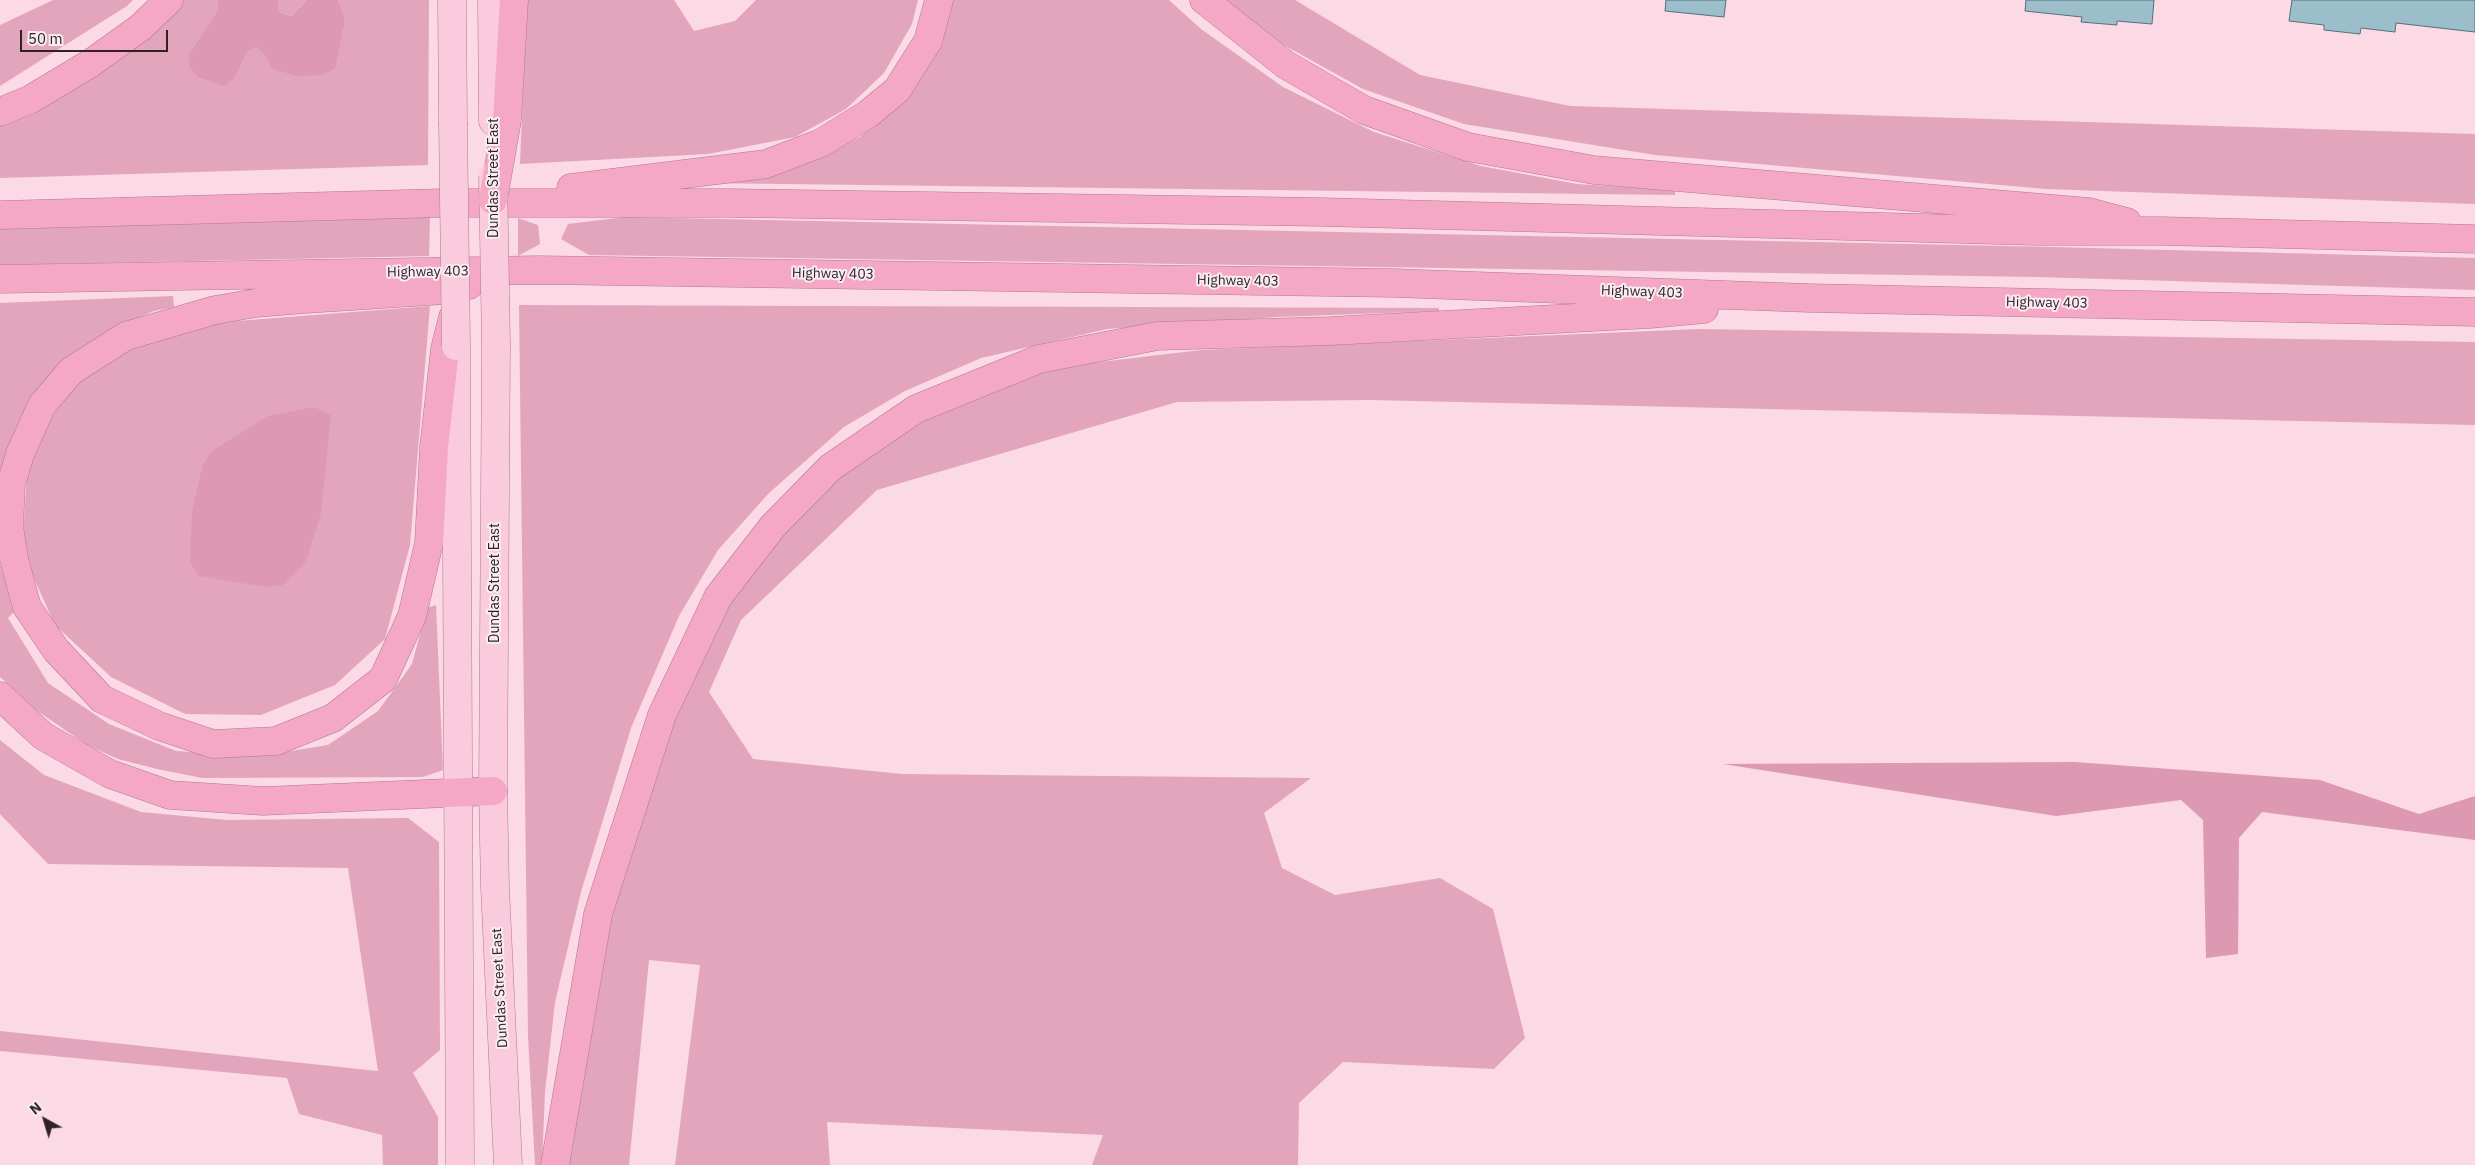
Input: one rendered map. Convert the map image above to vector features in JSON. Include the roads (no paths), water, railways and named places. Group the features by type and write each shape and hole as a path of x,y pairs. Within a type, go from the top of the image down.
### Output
{"highway":[{"path":"0,112 31,99 91,63 141,27 168,0"},
{"path":"494,200 500,121 514,0"},
{"path":"443,203 766,164 821,142 868,114 898,90 928,41 939,0"},
{"path":"1204,0 1286,65 1364,110 1468,147 1594,170 2089,212 2162,231"},
{"path":"0,215 443,203 730,203 1312,212 2035,231 2162,231 2475,239"},
{"path":"451,348 434,446 429,543 412,616 383,679 333,718 276,741 212,744 160,726 102,698 56,650 28,607 14,559 8,528 11,484 32,426 42,406 71,371 126,336 215,310 304,299 445,290 539,270"},
{"name":"Highway 403","path":"0,280 539,270 1383,283 1809,298 2475,312"},
{"path":"555,1165 598,914 662,715 718,597 773,526 831,467 916,409 943,398 1040,359 1156,336 1330,331 1650,314 1809,298"},
{"path":"0,696 43,736 110,774 170,794 263,801 458,791 493,791"}],"main road":[{"path":"452,0 455,305 451,348 458,791 460,1165"},
{"name":"Dundas Street East","path":"492,0 500,121"},
{"name":"Dundas Street East","path":"494,200 496,345 493,791 495,887 508,1165"}]}
